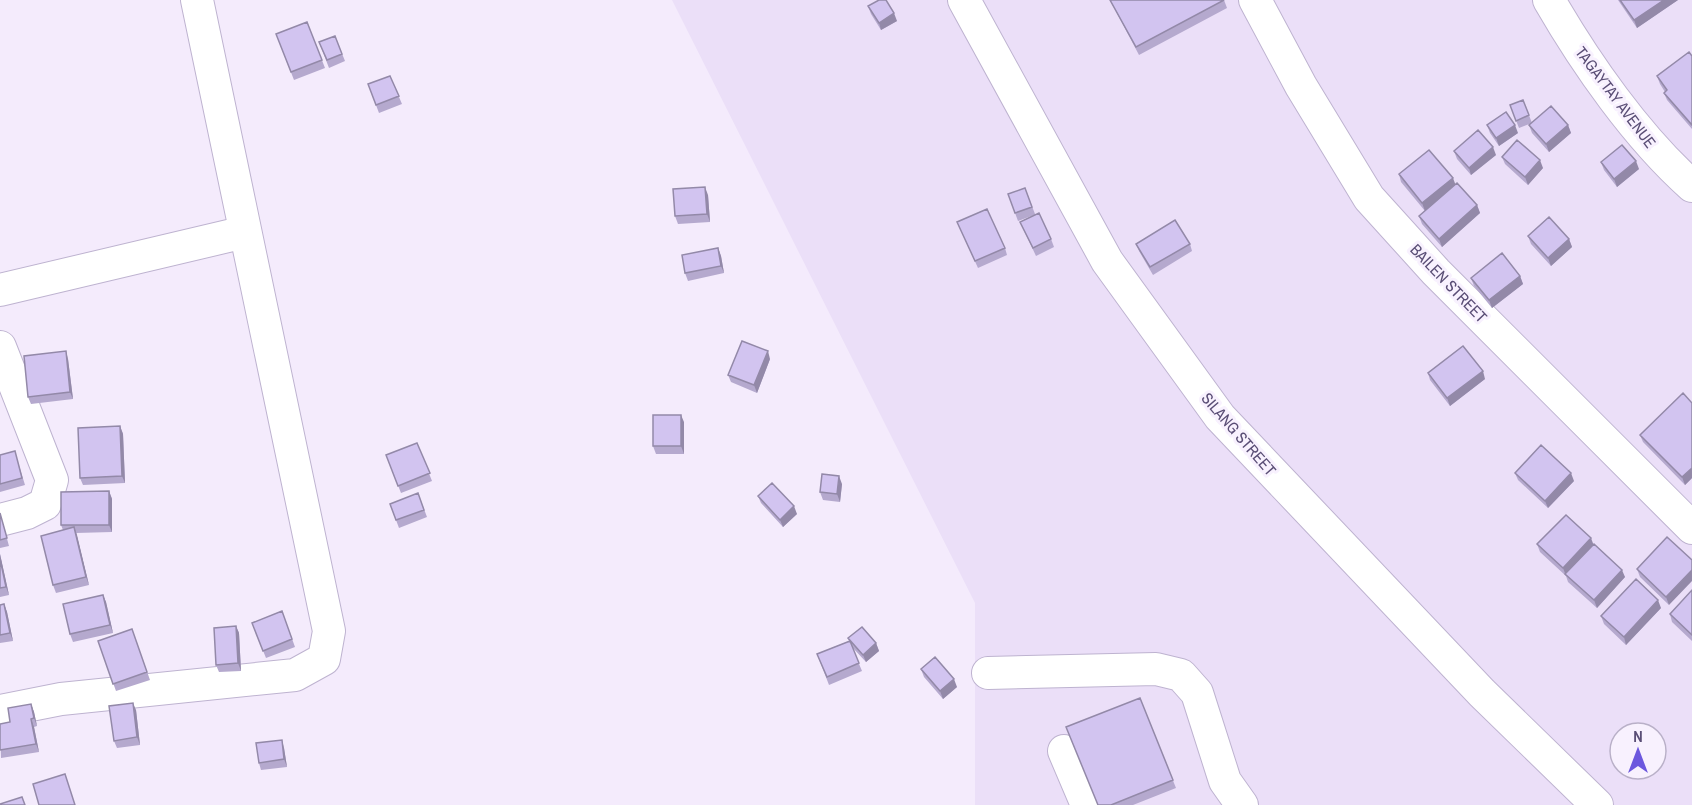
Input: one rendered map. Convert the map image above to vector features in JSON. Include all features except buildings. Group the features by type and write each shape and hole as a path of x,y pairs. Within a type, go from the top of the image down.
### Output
{"street":[{"path":"0,711 61,699 295,675 324,659 329,631 197,0"},
{"name":"SILANG STREET","path":"964,0 1107,261 1220,417 1482,693 1597,805"},
{"name":"BAILEN STREET","path":"1256,0 1301,86 1369,198 1436,272 1692,528"},
{"name":"TAGAYTAY AVENUE","path":"1549,0 1566,29 1620,106 1669,166 1692,186"},
{"path":"0,291 245,232"},
{"path":"0,347 52,480 45,504 27,513 0,520"},
{"path":"988,673 1156,669 1181,675 1197,693 1225,781 1242,805"},
{"path":"1064,751 1087,805"}],"shaded area":[{"path":"672,0 1692,0 1692,805 975,805 975,603"}]}
